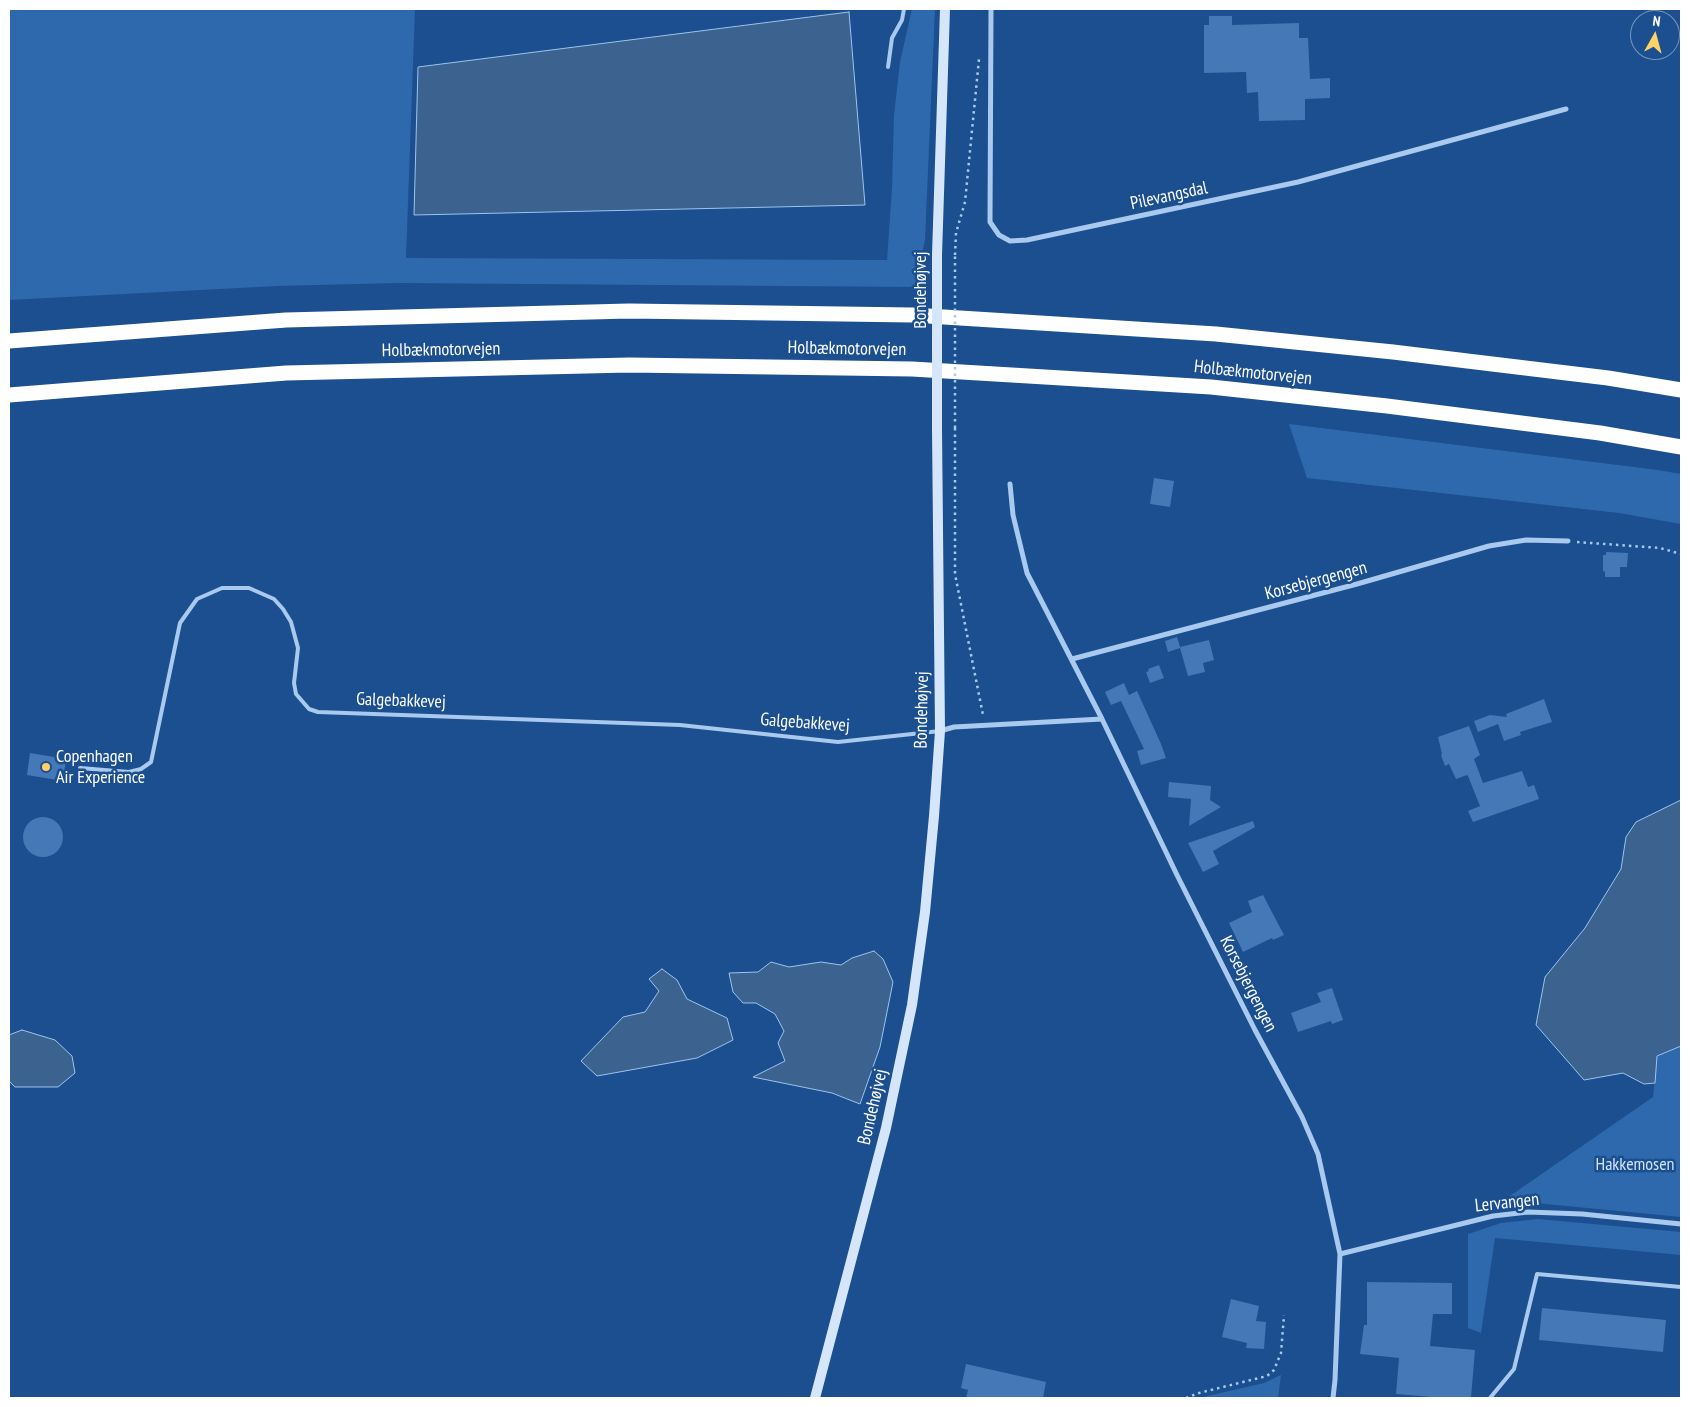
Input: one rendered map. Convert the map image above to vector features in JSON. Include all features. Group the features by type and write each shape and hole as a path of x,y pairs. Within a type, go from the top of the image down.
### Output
{"highway":[{"name":"Holbækmotorvejen","path":"9,341 286,320 629,311 912,315 1236,336 1520,367 1608,378 1681,390"},
{"name":"Holbækmotorvejen","path":"9,395 286,373 629,365 912,368 1211,387 1581,430 1681,447"}],"street":[{"name":"Bondehøjvej","path":"815,1398 886,1128 912,1005 925,912 934,816 940,731 937,255 945,9"},
{"name":"Pilevangsdal","path":"991,9 990,222 999,235 1010,241 1026,240 1298,182 1566,109"},
{"name":"Korsebjergengen","path":"1010,484 1013,515 1027,572 1102,719 1152,827 1252,1025 1302,1117 1318,1154 1340,1254"},
{"name":"Korsebjergengen","path":"1072,659 1357,584 1489,546 1526,540 1568,541"},
{"path":"940,731 954,727 1102,719"},
{"name":"Lervangen","path":"1340,1254 1493,1216 1528,1212 1582,1214 1681,1224"},
{"path":"1333,1398 1340,1254"}],"lane":[{"path":"888,67 892,38 902,20 904,9"},
{"name":"Galgebakkevej","path":"80,768 129,772 142,769 151,762 180,623 197,599 222,588 249,588 274,599 283,610 291,622 298,648 294,683 296,694 309,709 318,712 680,725 838,742 940,731"},
{"path":"1490,1398 1514,1369 1537,1274 1681,1288"}],"path":[{"path":"980,56 965,202 956,233 955,574 986,726"},
{"path":"1568,541 1660,548 1681,554"},
{"path":"1186,1398 1267,1376 1274,1370 1281,1353 1284,1315"}],"green space":[{"path":"9,9 415,9 406,258 887,260 892,188 894,115 900,62 912,9 935,9 925,240 915,287 399,283 277,286 9,300"},
{"path":"1289,424 1681,474 1681,524 1619,513 1307,478"},
{"name":"Hakkemosen","path":"1681,1046 1681,1217 1504,1200 1653,1097 1657,1056"},
{"path":"1538,1219 1681,1232 1681,1255 1495,1238 1481,1333 1468,1328 1468,1234 1501,1223"},
{"path":"1281,1375 1278,1398 1199,1398 1264,1383"}],"shaded area":[{"path":"849,12 865,205 414,215 418,67"},
{"path":"1681,800 1681,1046 1657,1056 1655,1083 1644,1084 1623,1073 1584,1080 1536,1025 1545,977 1585,928 1621,869 1626,837 1636,822"},
{"path":"874,951 883,959 893,982 880,1047 860,1104 832,1093 753,1077 785,1061 778,1043 784,1031 775,1014 756,1003 743,1003 733,992 729,973 758,972 771,962 789,967 821,962 841,965 852,958"},
{"path":"662,969 677,980 687,999 727,1018 733,1040 697,1058 597,1076 581,1061 623,1017 645,1012 659,991 649,979"},
{"path":"22,1030 55,1040 72,1056 75,1073 58,1087 15,1087 9,1081 9,1035"}],"building":[{"path":"1209,16 1232,16 1232,25 1299,23 1299,38 1308,38 1310,79 1330,78 1330,98 1305,99 1305,120 1259,121 1258,92 1247,93 1246,72 1204,73 1204,25 1209,25"},
{"path":"1154,478 1174,481 1170,507 1150,504"},
{"path":"1606,552 1628,553 1627,567 1620,567 1620,577 1605,577 1603,555 1606,555"},
{"path":"1177,637 1180,647 1209,640 1214,660 1203,663 1205,672 1188,676 1180,648 1168,652 1165,641"},
{"path":"1159,665 1164,678 1150,683 1146,672 1149,671 1148,669"},
{"path":"1124,683 1129,695 1137,691 1166,758 1141,765 1137,751 1144,749 1121,701 1111,705 1105,692"},
{"path":"1544,699 1552,722 1520,732 1521,735 1504,741 1498,724 1478,732 1474,721 1490,715 1507,717 1506,714"},
{"path":"1469,726 1480,755 1474,759 1483,783 1522,771 1528,787 1534,785 1539,799 1473,822 1468,811 1480,806 1468,776 1456,779 1449,764 1445,766 1438,737"},
{"path":"30,753 66,759 63,781 27,775"},
{"path":"1169,782 1211,786 1210,800 1221,807 1189,826 1191,799 1168,797"},
{"path":"39,817 47,817 54,820 60,826 63,837 60,848 54,854 47,857 39,857 32,854 26,848 23,841 23,833 26,826 32,820"},
{"path":"1253,821 1255,827 1213,851 1219,864 1203,872 1188,843"},
{"path":"1263,895 1284,935 1273,940 1272,938 1243,952 1229,923 1252,912 1248,901"},
{"path":"1332,988 1343,1020 1332,1024 1331,1021 1298,1032 1291,1013 1321,1002 1317,993"},
{"path":"1367,1282 1452,1283 1452,1314 1433,1314 1430,1346 1475,1350 1471,1398 1396,1394 1399,1358 1360,1354 1364,1325 1367,1325"},
{"path":"1231,1299 1259,1306 1256,1321 1266,1322 1264,1349 1246,1348 1247,1343 1222,1337"},
{"path":"1542,1308 1666,1320 1663,1352 1539,1340"},
{"path":"966,1364 1046,1382 1043,1398 966,1398 968,1390 961,1388"}],"place":[{"name":"Copenhagen Air Experience","path":"46,767"}]}
